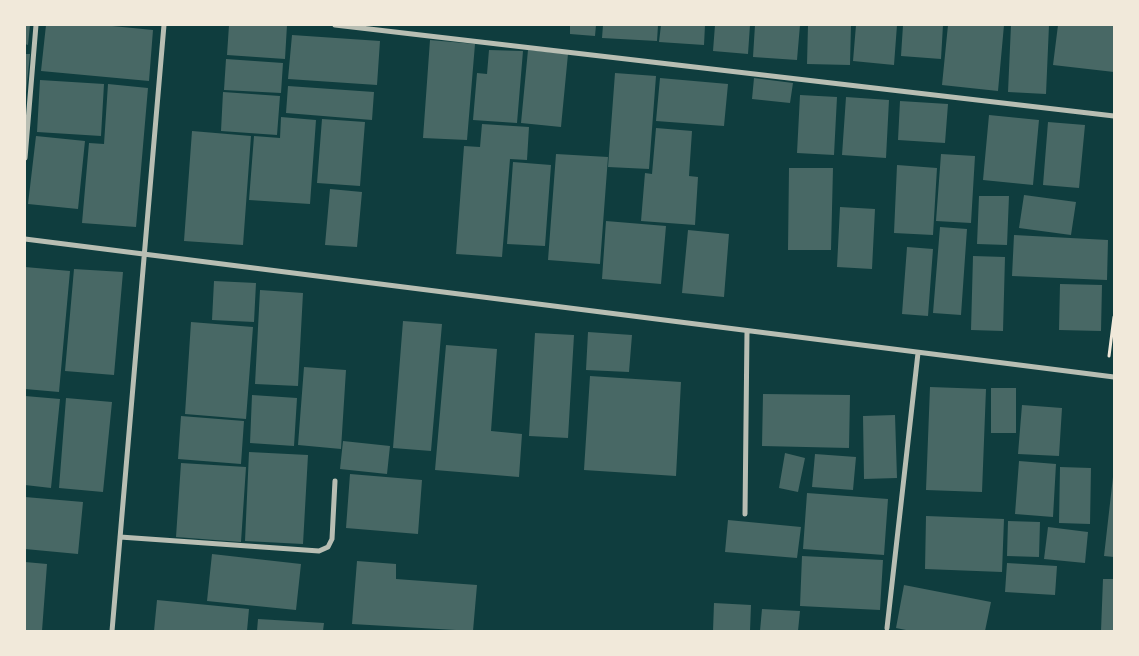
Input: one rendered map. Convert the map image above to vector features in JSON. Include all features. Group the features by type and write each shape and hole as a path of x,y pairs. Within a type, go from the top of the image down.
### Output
{"street":[{"path":"25,158 36,25"},
{"path":"112,631 164,25"},
{"path":"335,25 1114,116"},
{"path":"25,240 1114,377"},
{"path":"746,514 747,331"},
{"path":"887,628 918,353"},
{"path":"120,537 319,551 328,547 332,539 335,480"}],"path":[{"path":"1107,376 1114,317"}],"building":[{"path":"25,25 30,25 28,45 25,44"},
{"path":"46,25 102,25 153,30 149,81 41,71"},
{"path":"229,25 287,25 285,59 227,55"},
{"path":"570,25 596,25 595,36 570,34"},
{"path":"603,25 658,25 657,41 602,38"},
{"path":"661,25 705,25 704,45 659,42"},
{"path":"715,25 750,25 748,54 713,51"},
{"path":"755,25 800,25 797,60 753,57"},
{"path":"808,25 851,25 850,65 807,64"},
{"path":"856,25 897,25 894,65 853,61"},
{"path":"903,25 943,25 941,59 901,56"},
{"path":"948,25 1004,25 998,91 942,85"},
{"path":"1011,25 1049,25 1046,94 1008,92"},
{"path":"1058,25 1114,25 1114,72 1053,65"},
{"path":"292,35 380,41 377,85 288,79"},
{"path":"430,40 475,44 467,140 423,138"},
{"path":"489,50 523,51 517,123 473,120 477,73 487,74"},
{"path":"528,50 568,54 561,127 521,123"},
{"path":"25,54 30,54 26,93 25,93"},
{"path":"226,59 283,63 281,93 224,90"},
{"path":"615,73 656,76 649,169 608,167"},
{"path":"660,78 728,84 724,126 656,121"},
{"path":"754,78 793,83 790,103 752,99"},
{"path":"40,80 104,84 101,136 37,132"},
{"path":"108,84 148,88 136,227 82,223 89,143 104,144"},
{"path":"288,86 374,92 372,120 286,113"},
{"path":"223,92 280,96 277,135 221,131"},
{"path":"800,95 837,97 834,155 797,153"},
{"path":"846,97 889,100 886,158 842,155"},
{"path":"900,101 948,104 945,143 898,140"},
{"path":"989,115 1039,120 1033,185 983,180"},
{"path":"281,117 316,120 310,204 249,200 254,136 280,138"},
{"path":"322,119 365,122 360,186 317,183"},
{"path":"1048,122 1085,125 1079,188 1043,185"},
{"path":"482,124 529,127 527,160 510,159 502,257 456,254 464,146 480,147"},
{"path":"656,128 692,131 689,176 698,177 695,225 641,221 645,173 652,174"},
{"path":"192,131 251,136 243,245 184,241"},
{"path":"36,136 85,141 78,209 28,204"},
{"path":"556,154 608,157 600,264 548,260"},
{"path":"941,154 975,156 971,223 936,221"},
{"path":"513,162 551,165 545,246 507,244"},
{"path":"897,165 937,168 933,235 894,233"},
{"path":"789,168 833,168 831,250 788,250"},
{"path":"330,189 362,192 357,247 325,245"},
{"path":"1024,195 1076,202 1071,235 1019,228"},
{"path":"979,196 1009,196 1007,245 977,244"},
{"path":"840,207 875,209 872,269 837,267"},
{"path":"606,221 666,226 661,284 602,279"},
{"path":"940,227 967,229 961,315 933,313"},
{"path":"688,230 729,234 724,297 682,293"},
{"path":"1014,235 1108,240 1107,280 1012,276"},
{"path":"907,247 933,249 928,316 902,314"},
{"path":"973,256 1005,257 1003,331 971,330"},
{"path":"25,267 70,271 59,392 25,389"},
{"path":"74,269 123,272 114,375 65,371"},
{"path":"214,281 256,283 254,322 212,320"},
{"path":"1060,284 1102,285 1101,331 1059,330"},
{"path":"260,290 303,293 298,386 255,384"},
{"path":"403,321 442,324 431,451 393,448"},
{"path":"191,322 253,327 246,419 185,414"},
{"path":"588,332 632,335 629,372 586,370"},
{"path":"535,333 574,335 568,438 529,436"},
{"path":"446,345 497,349 491,431 522,434 519,477 435,470"},
{"path":"304,367 346,370 341,449 298,445"},
{"path":"590,376 681,382 676,476 584,470"},
{"path":"930,387 986,389 982,492 926,490"},
{"path":"991,388 1016,388 1016,433 991,433"},
{"path":"763,394 850,395 849,448 762,446"},
{"path":"252,395 297,398 294,446 250,443"},
{"path":"25,396 60,399 51,488 25,485"},
{"path":"66,398 112,402 103,492 59,488"},
{"path":"1022,405 1062,408 1059,456 1018,454"},
{"path":"895,415 897,478 864,479 863,416"},
{"path":"181,416 244,421 241,464 178,459"},
{"path":"343,441 390,446 387,474 340,469"},
{"path":"249,452 308,455 303,544 245,541"},
{"path":"785,453 805,458 798,492 779,488"},
{"path":"815,454 856,457 853,490 812,487"},
{"path":"1019,461 1056,464 1053,517 1015,514"},
{"path":"181,463 246,467 241,542 176,537"},
{"path":"1060,467 1091,468 1090,524 1059,523"},
{"path":"350,474 422,480 418,534 346,528"},
{"path":"1114,477 1114,557 1104,556"},
{"path":"807,493 888,499 884,555 803,549"},
{"path":"25,497 83,502 78,554 25,549"},
{"path":"926,516 1004,519 1002,572 925,569"},
{"path":"728,520 801,527 797,558 725,552"},
{"path":"1008,521 1040,522 1039,557 1007,556"},
{"path":"1048,527 1088,532 1085,563 1044,559"},
{"path":"212,554 301,564 296,610 207,601"},
{"path":"802,556 883,560 880,610 800,606"},
{"path":"357,561 396,564 396,579 477,585 473,631 352,624"},
{"path":"25,562 47,564 42,631 25,631"},
{"path":"1007,563 1057,566 1055,595 1005,592"},
{"path":"1103,579 1114,579 1114,631 1101,631"},
{"path":"904,585 991,602 985,631 911,631 896,628"},
{"path":"157,600 249,609 247,631 154,631"},
{"path":"714,603 751,605 750,631 713,631"},
{"path":"762,609 800,611 798,631 760,631"},
{"path":"258,619 324,623 323,631 257,631"}]}
